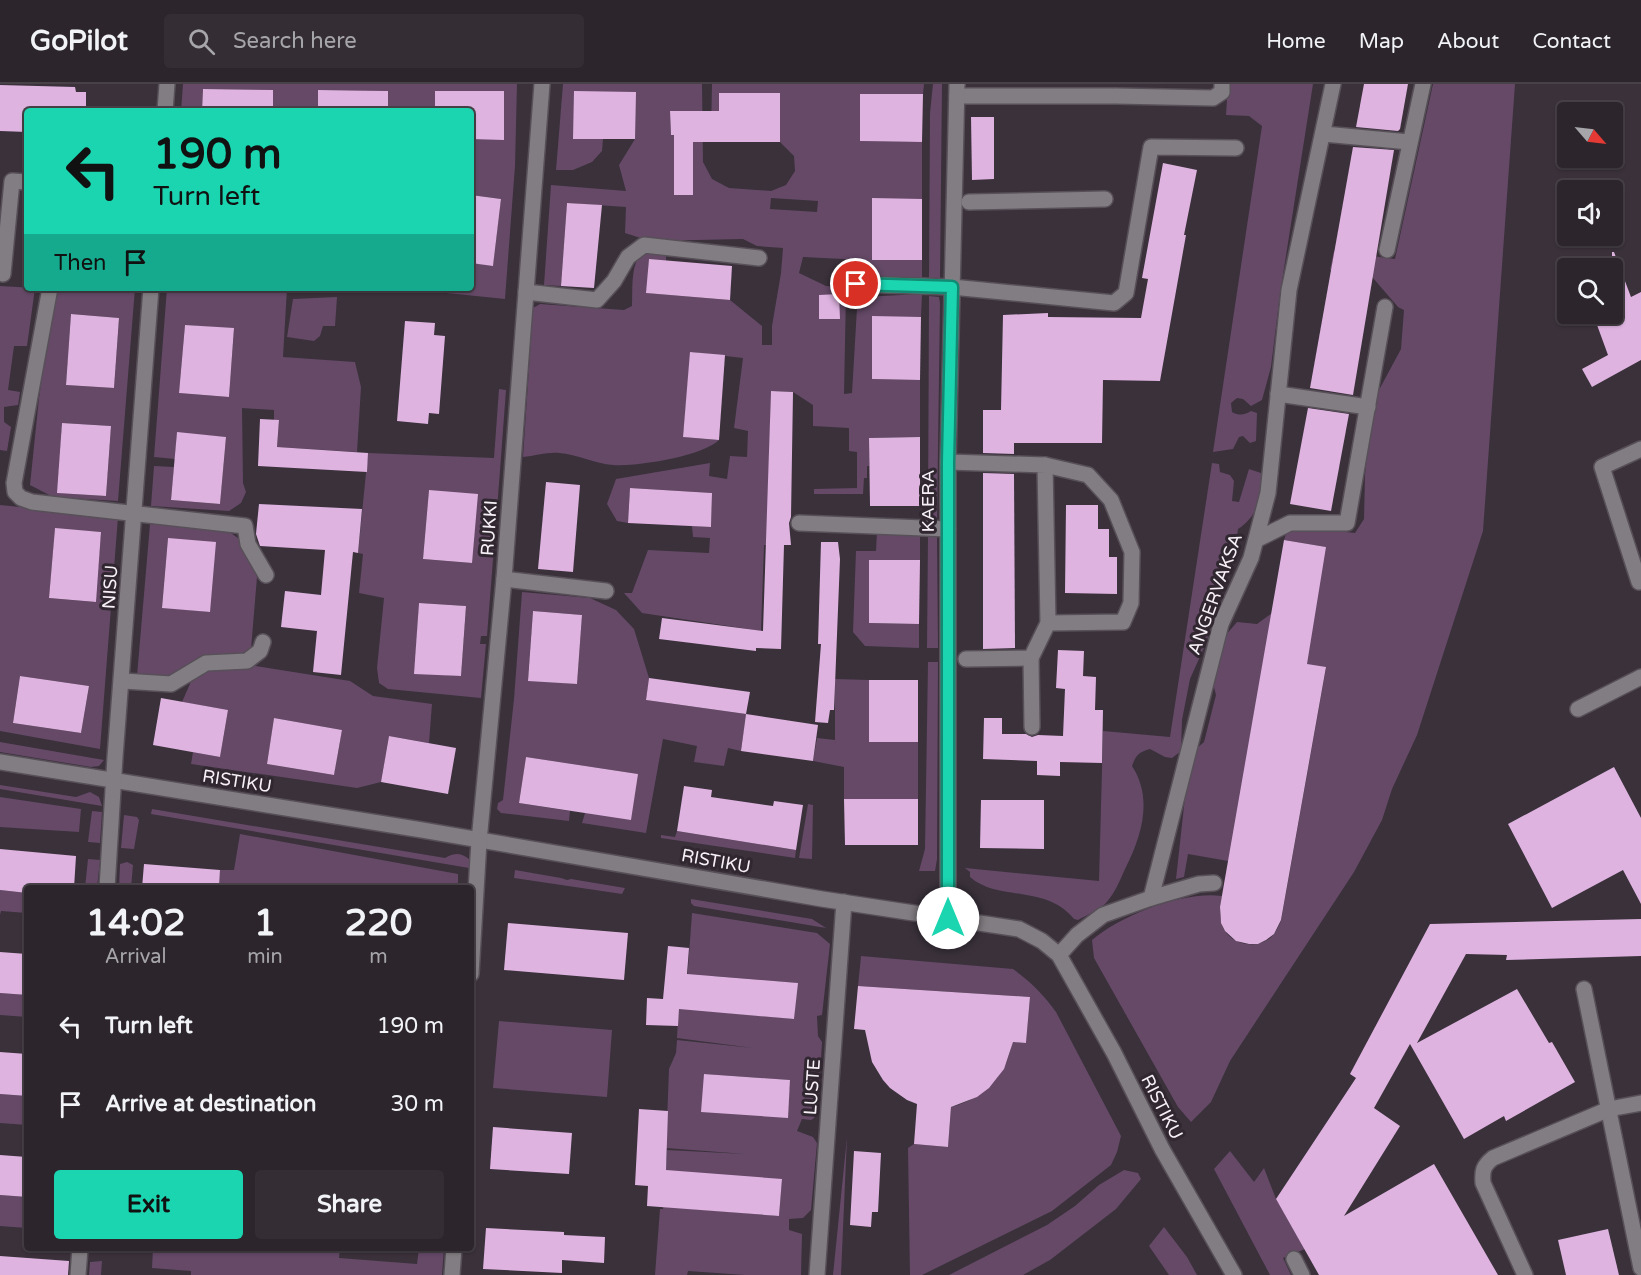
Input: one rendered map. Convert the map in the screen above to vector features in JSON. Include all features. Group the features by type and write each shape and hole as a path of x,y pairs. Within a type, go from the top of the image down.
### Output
{"street":[{"path":"165,108 166,84"},
{"name":"RUKKI","path":"474,917 478,841 504,579 542,84"},
{"path":"957,90 1213,98 1222,92 1222,84"},
{"name":"ANGERVAKSA","path":"1151,898 1221,624 1251,558 1268,493 1289,290 1333,84"},
{"path":"1387,250 1423,84"},
{"name":"KAERA","path":"948,918 948,462 957,90"},
{"path":"1324,134 1410,142"},
{"path":"856,284 952,287 1114,303 1126,292 1151,147 1236,148"},
{"path":"3,274 12,181 24,182"},
{"path":"969,202 1105,199"},
{"path":"526,292 597,300 614,282 628,257 644,245 759,258"},
{"path":"49,291 14,483 15,492 21,498 32,502 245,526 248,544 266,575"},
{"name":"NISU","path":"107,885 152,291"},
{"path":"1256,540 1290,523 1347,523 1385,307"},
{"path":"1278,394 1368,407"},
{"path":"1639,582 1602,467 1641,449"},
{"path":"948,462 1045,465 1088,476 1112,500 1132,552 1131,603 1123,622 1048,623"},
{"path":"1032,727 1031,658 1048,623 1045,465"},
{"path":"799,523 948,529"},
{"path":"504,579 606,591"},
{"path":"123,681 171,684 206,663 247,661 260,651 263,642"},
{"path":"966,659 1031,658"},
{"path":"1578,709 1641,677"},
{"name":"RISTIKU","path":"0,762 1019,929 1042,941 1059,955 1114,1053 1161,1149 1234,1275"},
{"path":"1059,955 1077,935 1103,915 1151,898 1214,883"},
{"name":"LUSTE","path":"817,1275 844,902"},
{"path":"1584,989 1641,1268"},
{"path":"1525,1275 1483,1183 1484,1165 1493,1158 1608,1109 1641,1103"},
{"path":"78,1275 80,1251"},
{"path":"452,1275 454,1251"},
{"path":"1294,1259 1302,1275"}],"shaded area":[{"path":"183,84 517,84 515,166 505,299 427,291 474,291 474,263 493,265 501,199 474,195 474,139 504,139 503,91 435,91 435,108 388,108 388,91 319,90 318,108 273,108 273,90 203,89 202,108 181,108"},
{"path":"563,84 702,84 703,162 712,179 729,188 771,191 786,185 795,171 794,156 780,142 780,93 719,94 719,142 711,131 712,84 924,84 923,94 860,94 860,141 922,142 922,199 872,199 872,260 922,260 922,278 863,276 864,260 803,257 799,273 826,286 842,287 846,292 844,394 852,393 857,308 862,297 922,294 921,317 872,317 872,379 920,380 920,437 869,438 869,466 867,466 867,478 864,478 863,494 814,494 814,489 857,488 857,452 849,451 849,428 813,426 813,405 793,392 771,391 767,545 764,545 761,631 642,613 624,593 632,593 648,550 709,553 710,538 693,537 692,526 711,527 712,493 630,488 628,523 617,521 607,504 616,479 710,463 709,476 727,479 730,456 747,457 748,431 734,428 743,358 691,352 683,437 719,440 711,446 669,459 624,465 606,464 559,453 523,457 533,308 540,304 624,310 632,306 632,286 638,259 647,253 666,254 666,261 649,260 647,293 730,300 762,326 762,345 772,345 772,326 783,248 757,246 743,239 650,241 625,233 626,207 567,203 561,286 544,285 551,185 626,191 619,165 635,139 635,92 603,139 602,151 592,162 573,170 556,170","holes":["670,111 689,111 689,168 693,179 693,195 675,195 675,135 671,135","771,198 818,201 817,212 770,209","819,295 839,295 839,318 819,319"]},
{"path":"933,84 942,84 940,279 929,279 930,113"},
{"path":"1228,84 1313,84 1280,294 1271,367 1262,400 1251,406 1243,399 1237,398 1231,403 1232,412 1257,413 1256,441 1250,443 1243,436 1239,437 1233,449 1213,452 1262,126 1249,116 1226,115"},
{"path":"1433,84 1515,84 1483,531 1417,735 1392,789 1382,820 1354,872 1230,1061 1211,1102 1191,1122 1178,1107 1094,958 1092,940 1136,914 1172,901 1206,895 1222,896 1220,918 1222,925 1231,938 1238,942 1261,943 1274,934 1281,921 1326,668 1228,861 1188,854 1184,877 1176,879 1190,767 1196,749 1204,742 1216,695 1212,679 1225,636 1237,622 1257,624 1272,613 1326,547 1284,540 1287,531 1321,529 1355,533 1364,519 1365,475 1371,411 1379,390 1401,349 1404,310 1398,307 1373,278 1330,270 1334,251 1395,259"},
{"path":"0,286 24,287 24,291 35,291 27,346 14,346 8,390 20,392 18,405 4,407 4,422 11,427 7,451 0,450"},
{"path":"54,291 135,291 118,501 53,497 30,485","holes":["71,314 119,318 114,388 66,385","62,423 111,426 106,496 58,493"]},
{"path":"167,291 287,291 283,357 355,362 361,387 357,452 277,447 279,421 274,420 274,410 242,408 243,483 246,492 241,503 229,511 151,506 154,466 174,467 171,500 220,504 226,437 177,433 175,459 154,457","holes":["185,325 234,329 229,397 179,393"]},
{"path":"929,296 939,297 940,303 937,521 928,521"},
{"path":"337,297 335,326 323,326 320,336 314,341 287,337 293,299"},
{"path":"499,389 506,390 496,524 490,524 489,532 495,534 487,636 481,636 480,644 486,644 481,698 388,689 379,683 377,668 384,598 359,593 363,554 358,553 368,453 494,458","holes":["429,490 472,563 423,559","419,603 466,606 461,676 415,673"]},
{"path":"1212,463 1219,464 1220,472 1230,475 1234,481 1232,501 1239,502 1249,469 1264,474 1262,490 1258,505 1245,524 1238,529 1236,543 1227,552 1219,567 1212,622 1206,643 1190,679 1182,720 1181,751 1172,758 1150,749 1146,750 1138,754 1132,766 1142,791 1143,816 1137,842 1115,891 1103,906 1078,920 1050,901 981,885 970,877 970,872 965,868 1099,881 1103,731 1170,737"},
{"path":"0,505 118,517 100,749 0,731","holes":["55,529 101,532 95,602 49,598","20,676 89,686 81,733 13,723"]},
{"path":"150,524 228,531 242,541 257,577 251,649 219,662 177,674 156,678 137,676","holes":["168,538 209,612 162,607"]},
{"path":"877,532 920,532 920,560 870,560 869,623 919,624 919,648 865,646 853,632 856,551 876,551"},
{"path":"928,533 937,534 938,648 927,648"},
{"path":"522,592 590,598 616,610 634,629 649,678 646,700 746,714 741,751 728,748 724,766 694,762 697,746 663,739 646,833 582,823 585,813 638,774 526,757 519,803 570,811 569,821 501,813 497,809 498,803 503,800","holes":["533,611 582,615 577,684 528,680"]},
{"path":"928,662 938,662 937,859 935,871 919,871 925,849"},
{"path":"243,664 350,681 373,696 432,704 429,743 389,736 381,782 357,788 191,764 193,752 220,757 228,710 182,702 193,677 212,668","holes":["274,718 342,730 334,775 267,764"]},
{"path":"835,679 869,680 869,742 918,742 918,799 844,799 844,767 813,761 817,738 835,740"},
{"path":"0,742 104,760 99,766 91,767 0,752"},
{"path":"0,785 76,797 90,792 99,797 102,806 0,789"},
{"path":"0,797 81,809 79,832 0,827"},
{"path":"808,804 813,805 812,859 799,858"},
{"path":"152,809 445,858 460,854 469,859 469,868 151,814"},
{"path":"92,811 102,812 100,843 88,842"},
{"path":"124,815 137,817 139,820 134,849 121,848"},
{"path":"677,831 796,850 795,858 661,838 661,835 675,837"},
{"path":"240,834 458,874 458,885 219,885 220,870 234,870"},
{"path":"88,859 100,860 97,885 85,885"},
{"path":"127,862 133,865 131,885 119,885 120,864"},
{"path":"515,870 625,888 622,894 514,878"},
{"path":"0,890 24,893 24,913 1,911 0,915"},
{"path":"691,899 812,919 826,928 694,906"},
{"path":"692,913 817,933 830,944 822,1015 817,1016 818,1036 822,1042 818,1109 811,1120 802,1119 797,1131 813,1137 817,1143 811,1210 803,1218 789,1219 789,1230 802,1234 801,1275 745,1275 688,1271 687,1275 655,1275 667,1150 745,1154 666,1148 669,1069 676,1053 677,1040 753,1048 677,1038 680,982 687,982","holes":["713,976 797,983 794,1019 709,1011","704,1074 790,1080 787,1117","782,1179 779,1216 693,1209"]},
{"path":"861,956 1013,969 1025,978 1056,1012 1121,1136 1111,1165 1052,1211 922,1275 910,1275 908,1148 914,1144 948,1147 951,1107 974,1098 992,1084 1005,1066 1012,1042 1026,1043 1030,997 858,986"},
{"path":"0,993 24,995 24,1017 0,1015"},
{"path":"499,1021 612,1030 607,1097 493,1088"},
{"path":"0,1094 24,1096 24,1125 0,1123"},
{"path":"847,1137 841,1275 833,1275"},
{"path":"1230,1151 1254,1182 1264,1168 1276,1199 1305,1249 1283,1258 1291,1275 1270,1275 1214,1169"},
{"path":"1124,1170 1138,1173 1141,1179 1116,1209 1050,1260 1023,1275 949,1275 1047,1225 1075,1206 1099,1185"},
{"path":"0,1195 24,1197 24,1228 0,1226"},
{"path":"1164,1227 1187,1257 1197,1275 1169,1275 1149,1246"},
{"path":"153,1251 340,1251 339,1258 417,1264 419,1251 444,1251 442,1275 191,1275 191,1271 152,1268"},
{"path":"102,1261 101,1275 89,1275 90,1262"}],"building":[{"path":"1364,84 1408,84 1398,131 1356,127"},
{"path":"0,85 75,87 76,92 86,92 86,108 24,108 24,132 0,131"},
{"path":"203,89 273,90 273,108 202,108"},
{"path":"318,90 388,91 388,108 318,108"},
{"path":"435,91 504,91 504,140 474,139 474,108 435,108"},
{"path":"574,91 636,92 635,139 573,139"},
{"path":"719,93 780,93 780,142 693,142 693,195 674,195 674,135 671,135 670,111 719,111"},
{"path":"860,94 923,94 922,142 860,141"},
{"path":"971,117 994,117 994,179 972,180"},
{"path":"1353,147 1394,150 1353,395 1310,388"},
{"path":"1163,163 1197,170 1160,381 1103,380 1102,443 1014,443 1014,454 983,453 983,410 1001,410 1003,315 1048,313 1048,317 1141,318 1148,279 1142,278"},
{"path":"474,195 501,199 493,266 474,263"},
{"path":"872,198 922,199 922,260 872,260"},
{"path":"567,203 602,205 594,288 561,286"},
{"path":"649,259 732,266 730,300 646,293"},
{"path":"1623,276 1631,297 1641,292 1641,360 1592,387 1582,369 1608,355 1597,324 1623,324"},
{"path":"839,294 840,319 819,319 819,295"},
{"path":"71,314 119,318 114,388 66,385"},
{"path":"872,316 921,317 920,380 872,379"},
{"path":"405,321 435,323 434,335 445,336 439,414 429,413 428,424 397,421"},
{"path":"185,325 234,328 229,397 179,393"},
{"path":"690,352 725,355 719,440 683,437"},
{"path":"771,391 793,392 791,517 789,523 791,545 784,545 781,649 756,648 756,651 659,639 662,618 763,631"},
{"path":"1308,408 1349,414 1331,511 1290,504"},
{"path":"260,419 279,420 277,447 368,453 367,472 258,466"},
{"path":"62,423 111,426 106,496 57,493"},
{"path":"177,432 226,437 220,504 171,500"},
{"path":"920,437 920,506 870,506 869,438"},
{"path":"983,473 1014,474 1015,648 983,649"},
{"path":"546,482 580,485 573,572 538,569"},
{"path":"630,488 712,493 711,527 628,523"},
{"path":"429,490 478,494 472,563 423,559"},
{"path":"259,504 362,509 358,553 353,552 341,675 313,672 317,631 281,627 285,591 321,595 325,550 260,546 256,534"},
{"path":"1066,505 1098,505 1098,529 1109,529 1109,557 1117,557 1117,594 1065,593"},
{"path":"55,528 101,532 96,602 49,598"},
{"path":"168,538 216,542 210,612 162,608"},
{"path":"1284,540 1326,547 1307,664 1326,667 1281,920 1274,934 1266,940 1258,944 1249,944 1236,941 1225,931 1221,923 1220,907"},
{"path":"821,542 838,542 840,559 834,710 830,710 828,723 815,722 821,644 818,644"},
{"path":"869,560 920,560 919,624 869,623"},
{"path":"419,603 466,606 461,676 414,674"},
{"path":"533,611 582,615 577,684 528,681"},
{"path":"1058,650 1084,651 1083,676 1096,677 1095,710 1103,710 1102,763 1060,762 1060,776 1037,775 1037,761 983,759 984,718 1002,718 1002,734 1026,734 1032,737 1038,735 1063,736 1065,689 1056,688"},
{"path":"20,676 89,686 81,733 13,723"},
{"path":"649,678 750,692 746,714 646,700"},
{"path":"869,680 918,680 918,742 869,742"},
{"path":"161,698 228,710 220,757 153,745"},
{"path":"746,714 818,725 813,761 741,751"},
{"path":"274,718 342,730 334,775 267,764"},
{"path":"389,736 456,748 448,794 381,782"},
{"path":"526,757 638,774 631,820 519,803"},
{"path":"1614,767 1641,818 1641,904 1623,870 1552,908 1508,824"},
{"path":"684,786 712,790 711,797 773,806 774,801 803,805 796,850 677,831"},
{"path":"844,799 918,799 918,845 845,845"},
{"path":"981,800 1044,800 1044,849 980,848"},
{"path":"0,849 76,856 74,885 24,885 24,893 0,890"},
{"path":"144,864 220,870 219,885 142,885"},
{"path":"1641,919 1641,956 1506,960 1507,955 1466,954 1417,1043 1517,989 1575,1082 1506,1121 1504,1116 1464,1139 1410,1044 1374,1108 1400,1126 1344,1216 1434,1164 1498,1275 1319,1275 1276,1199 1356,1078 1350,1074 1430,924"},
{"path":"508,923 628,933 624,980 504,970"},
{"path":"668,946 689,948 687,974 798,983 794,1019 679,1009 678,1026 646,1025 647,998 663,999"},
{"path":"0,952 24,954 24,995 0,993"},
{"path":"858,986 1030,997 1026,1043 1013,1042 1004,1069 989,1088 977,1097 951,1107 948,1147 914,1144 917,1104 890,1088 883,1080 872,1062 865,1030 854,1029"},
{"path":"0,1052 24,1054 24,1096 0,1094"},
{"path":"704,1074 790,1080 788,1118 701,1112"},
{"path":"639,1109 668,1111 666,1170 782,1179 779,1216 647,1206 648,1186 635,1185"},
{"path":"493,1127 572,1133 569,1174 490,1169"},
{"path":"854,1151 881,1153 878,1212 872,1212 871,1227 850,1225"},
{"path":"0,1155 24,1157 24,1197 0,1195"},
{"path":"486,1228 564,1232 564,1235 605,1237 604,1263 562,1260 562,1273 483,1269"},
{"path":"1608,1229 1619,1275 1566,1275 1558,1240"},
{"path":"0,1256 69,1261 68,1275 0,1275"}],"route":[{"path":"856,284 952,287 948,462 948,918"}]}
